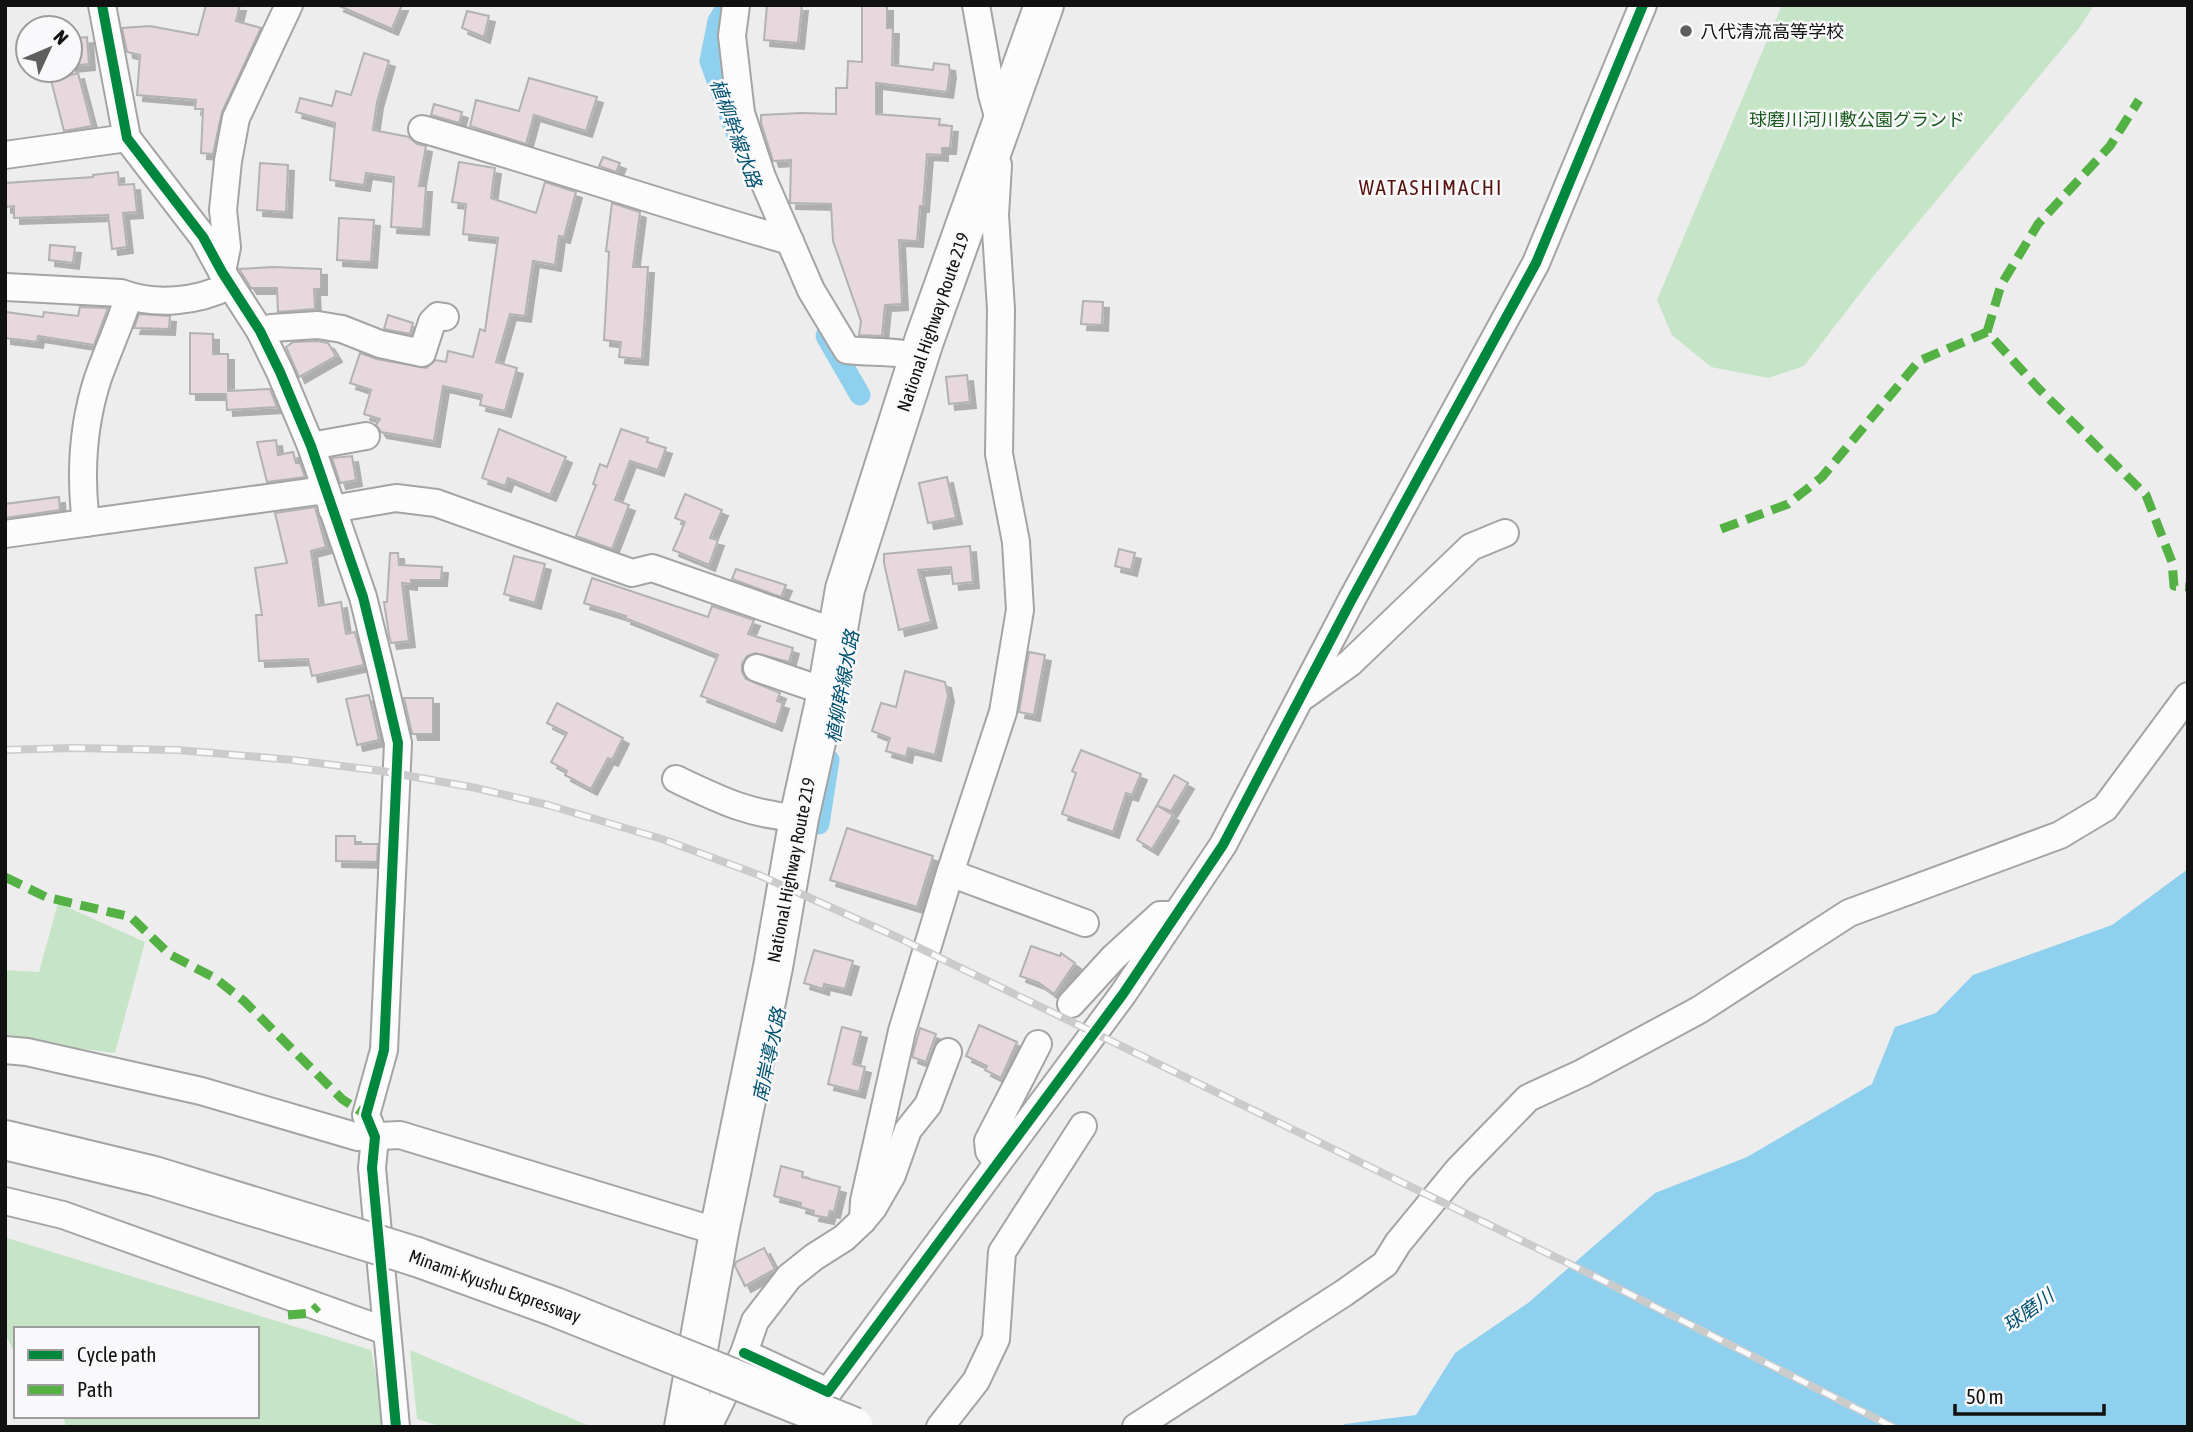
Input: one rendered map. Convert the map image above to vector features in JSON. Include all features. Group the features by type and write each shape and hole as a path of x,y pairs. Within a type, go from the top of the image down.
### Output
{"highway":[{"name":"National Highway Route 219","path":"684,1427 799,818 828,692 845,589 919,357 1044,5"},
{"name":"Minami-Kyushu Expressway","path":"5,1140 154,1176 417,1257 555,1307 854,1427"}],"street":[{"path":"102,5 127,138 203,237 226,279 260,331 311,446 363,597 398,743 384,1050 366,1115 375,1137 372,1168 396,1427"},
{"path":"226,279 227,247 223,210 236,118 289,5"},
{"path":"736,5 732,36 741,113 762,177 811,290 846,350 868,353 902,352 919,357"},
{"path":"863,1220 864,1201 902,1031 1003,712 1020,610 1016,542 999,454 1001,309 995,195 1002,129 992,95 976,5"},
{"path":"744,1353 828,1392 1123,994 1223,845 1536,263 1643,5"},
{"path":"422,129 790,241"},
{"path":"5,155 127,138"},
{"path":"5,287 121,293 174,301 197,298 226,279"},
{"path":"86,523 82,491 86,427 97,380 130,296"},
{"path":"260,331 318,325 342,329 380,344 422,352 432,322 438,316 444,317"},
{"path":"311,446 366,436"},
{"path":"5,534 86,523 328,500 397,498 436,503 632,573 652,568 838,633"},
{"path":"1300,699 1350,663 1471,547 1505,533"},
{"path":"757,668 828,692"},
{"path":"1136,1427 1385,1264 1398,1242 1458,1170 1528,1098 1582,1073 1699,1010 1849,913 2060,835 2105,808 2188,696"},
{"path":"676,779 735,807 799,818"},
{"path":"950,873 1085,923"},
{"path":"1071,1004 1114,957 1160,915 1176,915"},
{"path":"997,1162 989,1151 988,1141 1038,1044"},
{"path":"5,1050 27,1052 201,1091 358,1137 400,1135 719,1232"},
{"path":"708,1427 744,1353 755,1321 789,1277 863,1220 892,1175 908,1130 928,1105 948,1052"},
{"path":"940,1427 976,1381 996,1339 1002,1252 1083,1126"},
{"path":"5,1201 63,1215 386,1331"}],"green space":[{"name":"球磨川河川敷公園グランド","path":"1782,5 2094,5 2080,27 1872,278 1804,366 1768,378 1711,367 1672,335 1657,300"},
{"path":"58,903 145,942 115,1053 5,1039 5,970 39,972"},
{"path":"7,1238 371,1350 386,1427 66,1427 64,1418 259,1418 259,1327 14,1327 14,1353 5,1333"},
{"path":"410,1350 592,1427 443,1427 417,1419"}],"water":[{"name":"球磨川","path":"2188,869 2188,1427 1341,1427 1345,1424 1416,1415 1455,1353 1528,1303 1655,1193 1747,1157 1872,1084 1895,1027 1936,1013 1973,975 2112,925"}],"building":[{"path":"206,5 240,5 236,21 261,28 222,112 213,154 201,153 203,109 195,109 196,100 137,95 140,55 127,52 122,28 150,26 198,35"},
{"path":"337,5 402,5 392,29"},
{"path":"767,5 802,5 798,43 764,40"},
{"path":"862,5 887,5 887,28 893,28 892,65 933,70 934,63 949,65 950,72 947,92 876,83 876,114 940,119 939,125 952,126 950,148 942,148 942,155 927,154 917,241 899,240 902,304 885,305 882,336 859,335 861,321 833,241 831,204 790,203 791,160 773,161 761,123 761,115 836,114 836,88 847,88 848,61 862,62"},
{"path":"467,11 489,16 484,37 462,28"},
{"path":"84,37 87,37 89,64 84,65"},
{"path":"364,53 389,61 377,102 373,130 409,137 417,144 426,146 419,186 426,186 423,229 391,227 394,177 366,173 364,185 330,180 335,123 296,112 300,98 332,106 336,91 351,95"},
{"path":"529,78 597,97 586,131 534,115 526,144 470,126 476,100 519,111"},
{"path":"52,84 81,84 92,126 64,131"},
{"path":"434,104 462,112 459,123 431,115"},
{"path":"603,157 620,163 616,172 599,166"},
{"path":"459,162 495,168 491,198 536,213 545,182 576,192 564,237 559,236 555,265 533,261 525,316 510,314 496,362 517,368 505,411 480,405 482,395 443,386 434,441 381,432 376,425 380,419 364,414 371,390 350,383 360,353 426,368 436,360 446,362 448,351 473,357 480,329 485,331 498,238 463,234 466,204 452,202"},
{"path":"260,163 288,165 286,212 257,210"},
{"path":"118,172 119,185 134,184 137,212 123,213 127,247 112,249 108,215 14,218 14,206 5,207 5,183 93,177"},
{"path":"612,203 640,212 633,267 648,267 642,359 619,357 621,342 604,340 609,252 606,251"},
{"path":"339,218 374,220 371,262 337,260"},
{"path":"50,245 75,247 73,263 49,260"},
{"path":"239,269 321,269 321,289 314,289 315,309 278,312 277,288 251,288"},
{"path":"1083,301 1103,302 1102,325 1081,324"},
{"path":"80,307 108,308 94,345 38,336 37,342 5,338 5,312 43,317 44,312 78,316"},
{"path":"139,314 170,316 169,329 134,328"},
{"path":"388,315 413,323 410,334 384,329"},
{"path":"190,333 213,334 213,354 228,354 228,391 270,389 277,407 227,410 226,394 190,394"},
{"path":"293,342 328,343 336,356 299,377 286,347"},
{"path":"967,375 970,402 949,404 946,377"},
{"path":"499,429 566,457 550,495 508,478 505,486 482,478"},
{"path":"621,429 648,438 647,442 666,448 658,470 630,461 615,500 629,505 612,549 576,536 596,485 593,484 600,464 607,467"},
{"path":"276,440 278,455 293,452 305,477 267,482 257,442"},
{"path":"352,456 356,480 340,483 332,458"},
{"path":"947,477 956,518 928,523 919,483"},
{"path":"685,494 722,510 710,538 718,540 709,565 673,550 685,522 675,518"},
{"path":"59,497 60,510 5,518 5,504"},
{"path":"315,507 326,547 311,551 319,606 341,602 346,634 355,632 364,665 312,676 308,659 259,661 256,615 262,615 255,568 287,563 275,513"},
{"path":"970,546 973,582 953,584 951,567 918,570 931,622 899,630 884,554"},
{"path":"1119,549 1135,553 1131,570 1115,566"},
{"path":"390,553 398,553 399,565 442,567 441,580 411,580 411,584 402,583 409,641 391,643 389,635 384,602 387,602"},
{"path":"514,556 545,564 535,603 504,594"},
{"path":"736,569 786,585 781,597 732,579"},
{"path":"592,578 708,617 712,606 754,620 748,634 793,648 789,662 755,653 747,656 742,664 746,679 780,693 777,701 783,703 776,725 701,696 718,655 625,618 626,616 584,603"},
{"path":"1029,652 1045,655 1034,715 1019,712"},
{"path":"905,671 945,682 948,696 935,755 908,748 906,757 886,751 890,738 872,731 881,703 896,707"},
{"path":"369,695 379,740 357,745 346,699"},
{"path":"404,698 433,698 433,734 412,734"},
{"path":"557,703 623,738 612,760 608,758 591,789 565,775 567,771 551,762 567,733 547,723"},
{"path":"1081,750 1141,774 1132,795 1126,793 1113,832 1062,814 1076,773 1072,771"},
{"path":"1174,775 1188,783 1171,811 1158,806 1173,815 1152,849 1137,840"},
{"path":"847,828 933,856 917,907 830,880"},
{"path":"336,836 355,836 355,844 378,844 377,862 336,861"},
{"path":"1031,946 1060,956 1061,953 1075,963 1054,994 1039,983 1020,976"},
{"path":"814,950 853,961 845,989 824,984 823,989 804,983"},
{"path":"979,1025 1017,1042 1001,1078 985,1070 987,1066 966,1056"},
{"path":"842,1027 861,1032 853,1064 865,1067 859,1092 828,1084"},
{"path":"920,1028 936,1034 926,1062 912,1057"},
{"path":"781,1166 803,1172 802,1177 840,1187 834,1212 830,1211 828,1218 813,1215 814,1211 800,1207 801,1203 774,1196"},
{"path":"764,1248 775,1269 745,1286 735,1266 736,1262"}],"waterway":[{"name":"植柳幹線水路","path":"728,5 718,21 710,61 736,133"},
{"name":"植柳幹線水路","path":"826,336 860,395"},
{"name":"南岸導水路","path":"819,824 829,760"}],"railway":[{"path":"5,750 177,750 382,771 476,788 548,805 662,839 759,875 897,937 1582,1270 1893,1427"}],"marked path":[{"path":"1987,332 2001,285 2038,224 2110,146 2139,100"},
{"path":"1721,529 1788,504 1822,477 1919,361 1987,332 2039,389 2146,495 2172,562 2174,586 2188,587"},
{"path":"5,877 46,897 131,917 169,954 215,978 244,1001 342,1099 366,1115"},
{"path":"288,1315 311,1313 318,1306"}],"cycle path":[{"path":"102,5 127,138 203,237 260,331 311,446 363,597 398,743 384,1050 366,1115 375,1137 372,1168 396,1427"},
{"path":"744,1353 828,1392 1123,994 1223,845 1352,599 1536,263 1643,5"}],"place":[{"name":"八代清流高等学校","path":"1686,31"}],"district":[{"name":"WATASHIMACHI","path":"1431,187"}]}
